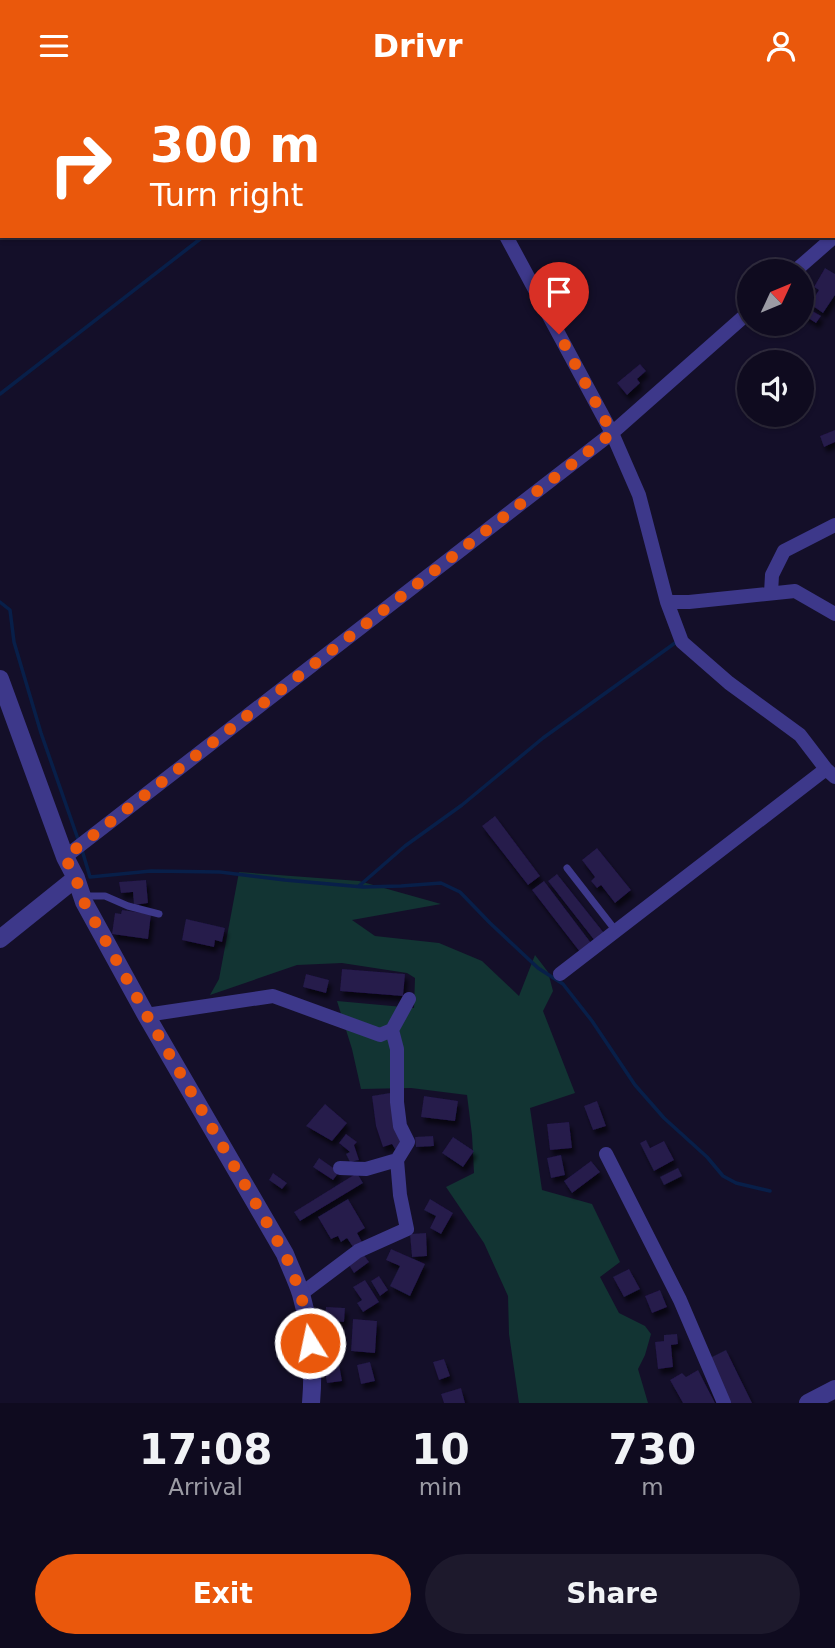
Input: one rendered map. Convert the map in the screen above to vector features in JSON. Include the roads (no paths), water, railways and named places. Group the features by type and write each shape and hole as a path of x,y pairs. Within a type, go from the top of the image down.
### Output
{"street":[{"path":"507,238 612,433 639,495 667,602 682,642 729,683 800,735 831,773 560,974"},
{"path":"809,259 833,238"},
{"path":"75,849 612,433 737,323"},
{"path":"771,593 772,575 783,551 835,525"},
{"path":"667,602 795,591 835,614"},
{"path":"0,680 75,849 79,887 146,1014 285,1254 301,1294 310,1343 311,1403"},
{"path":"0,939 79,887"},
{"path":"146,1014 273,996 380,1035 392,1030 409,999"},
{"path":"301,1294 358,1251 407,1229 397,1160 408,1142 400,1126 397,1049 392,1030"},
{"path":"606,1154 680,1300 724,1403"},
{"path":"340,1168 366,1169 397,1160"},
{"path":"808,1403 835,1389"}],"lane":[{"path":"567,868 616,930"},
{"path":"79,887 128,906 159,914"}],"waterway":[{"path":"0,394 201,238"},
{"path":"0,602 10,610 14,642 41,733 79,842"},
{"path":"359,886 405,846 462,805 543,738 675,643"},
{"path":"82,850 90,877 151,871 220,872 363,887 441,883 460,892 538,968 563,984 592,1021 635,1085 723,1176 736,1183 770,1191"}]}
